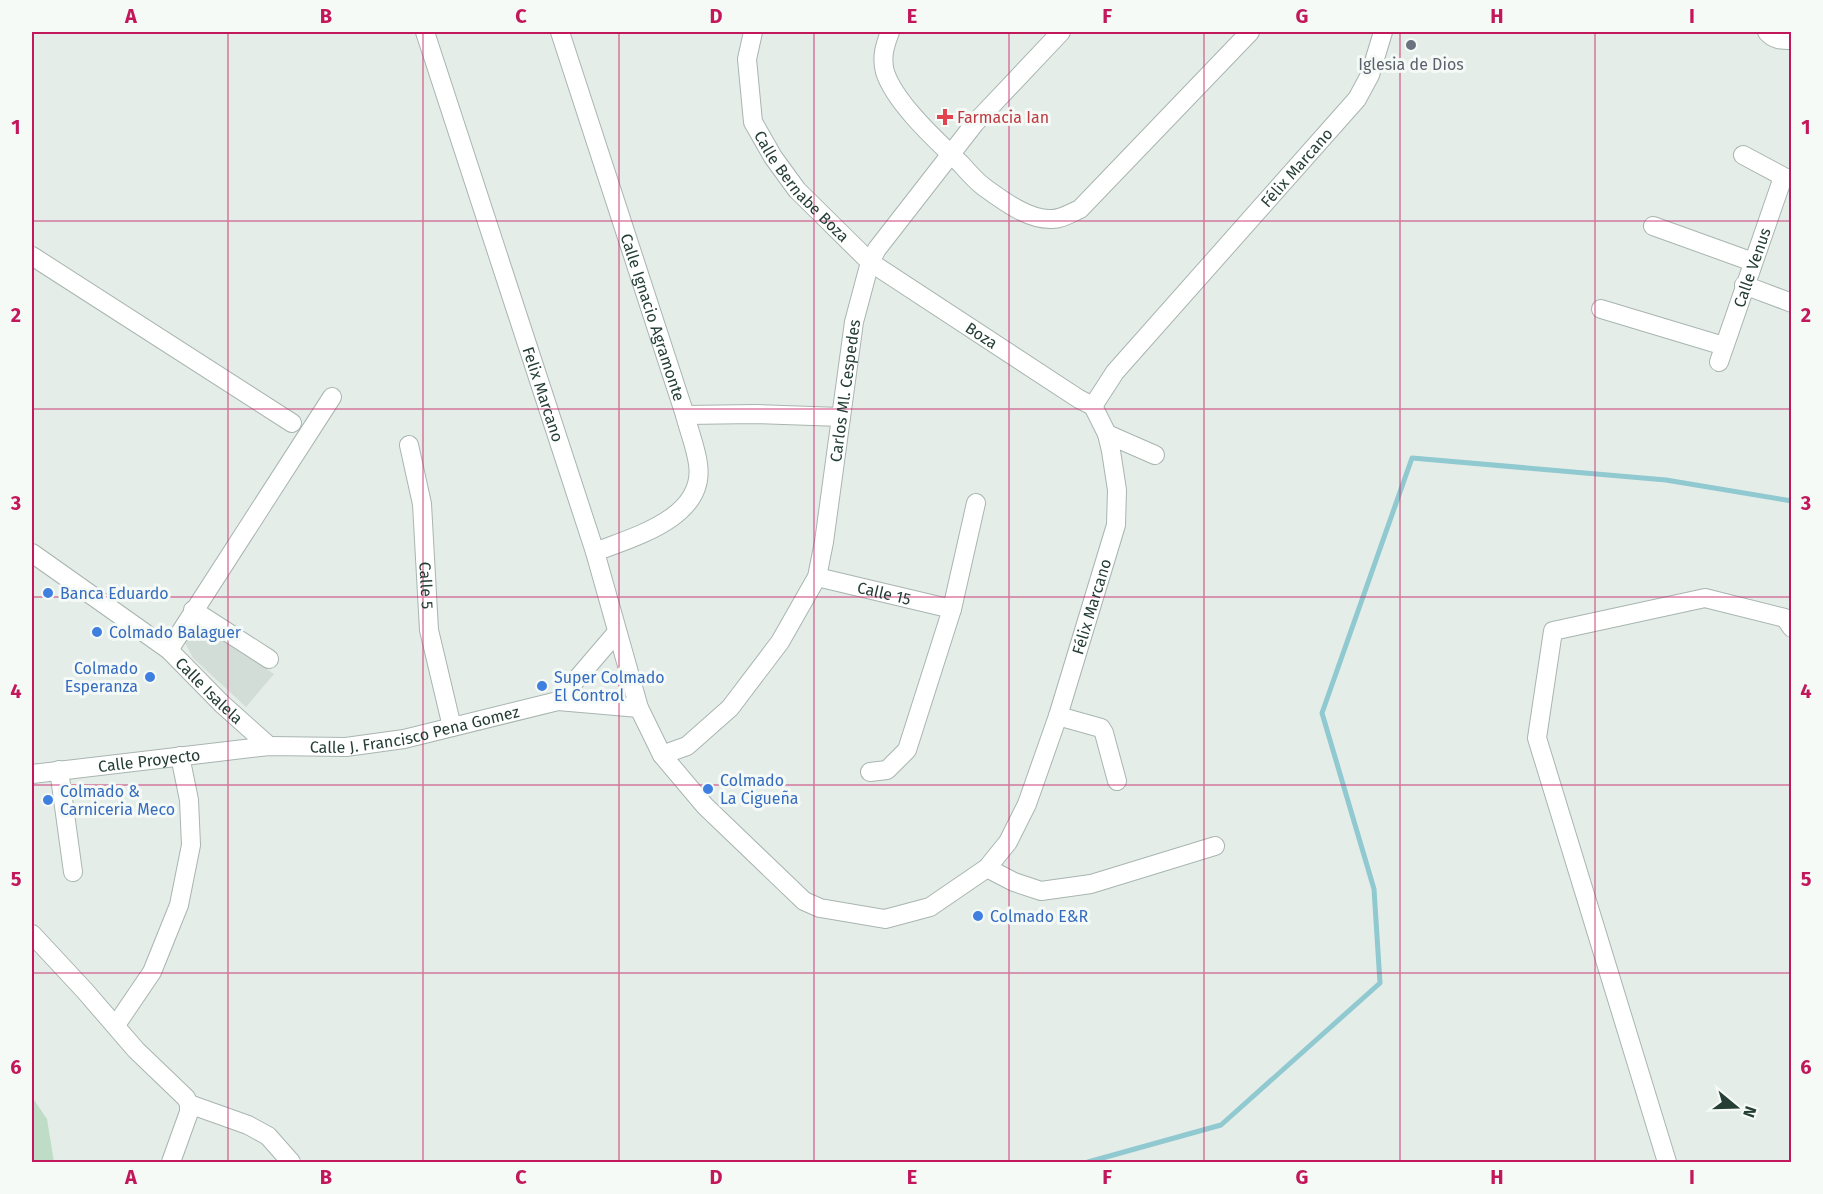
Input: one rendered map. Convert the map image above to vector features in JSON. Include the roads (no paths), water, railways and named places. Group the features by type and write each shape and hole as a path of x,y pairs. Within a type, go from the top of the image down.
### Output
{"street":[{"name":"Felix Marcano","path":"425,32 595,552 639,708 662,754"},
{"name":"Calle Ignacio Agramonte","path":"560,32 685,415 698,465 698,480 694,495 684,506 655,529 595,552"},
{"name":"Calle Bernabe Boza","path":"753,32 747,59 753,122 773,157 797,190 870,262"},
{"path":"890,32 883,53 885,71 893,89 908,109 983,186 1019,210 1051,219 1066,216 1080,208 1250,32"},
{"name":"Carlos Ml. Cespedes","path":"662,754 687,746 730,708 780,642 817,577 824,542 854,322 870,262 876,249 975,123 1061,32"},
{"name":"Félix Marcano","path":"662,754 705,806 804,901 820,908 885,919 930,907 987,868 1008,842 1027,804 1058,716 1116,525 1117,490 1107,434 1093,406 1115,372 1357,99 1370,75 1383,32"},
{"path":"1767,32 1771,37 1791,40"},
{"path":"1743,155 1789,178"},
{"name":"Calle Venus","path":"1601,309 1721,354 1781,183 1789,178"},
{"path":"1653,226 1753,262"},
{"path":"32,256 292,423"},
{"name":"Boza","path":"870,262 1093,406"},
{"path":"1744,285 1791,303"},
{"path":"169,650 332,397"},
{"path":"685,415 756,414 841,417"},
{"path":"1107,434 1155,455"},
{"name":"Calle 5","path":"409,445 422,504 429,630 452,727"},
{"path":"870,772 887,770 907,750 952,609 976,503"},
{"name":"Calle Isalela","path":"32,554 169,650 222,704 269,746"},
{"name":"Calle 15","path":"817,577 952,609"},
{"path":"1667,1162 1537,738 1553,632 1705,598 1785,618 1791,628"},
{"path":"193,610 269,659"},
{"path":"558,701 617,632"},
{"name":"Calle J. Francisco Pena Gomez","path":"269,746 346,747 404,739 558,701 639,708"},
{"path":"1058,716 1101,728 1117,781"},
{"name":"Calle Proyecto","path":"32,774 269,746"},
{"path":"116,1025 152,972 179,905 191,846 189,800 180,756"},
{"path":"59,770 73,872"},
{"path":"987,868 1014,882 1041,891 1091,884 1215,846"},
{"path":"32,934 136,1050 186,1098 189,1113 171,1162"},
{"path":"189,1104 248,1125 268,1136 291,1162"}],"waterway":[{"path":"1088,1162 1221,1125 1380,983 1374,889 1322,713 1412,458 1666,480 1792,501"}],"place":[{"name":"Iglesia de Dios","path":"1411,45"},
{"name":"Farmacia Ian","path":"945,117"},
{"name":"Banca Eduardo","path":"48,593"},
{"name":"Colmado Balaguer","path":"97,632"},
{"name":"Colmado Esperanza","path":"150,677"},
{"name":"Super Colmado El Control","path":"542,686"},
{"name":"Colmado La Cigueña","path":"708,789"},
{"name":"Colmado & Carniceria Meco","path":"48,800"},
{"name":"Colmado E&R","path":"978,916"}]}
